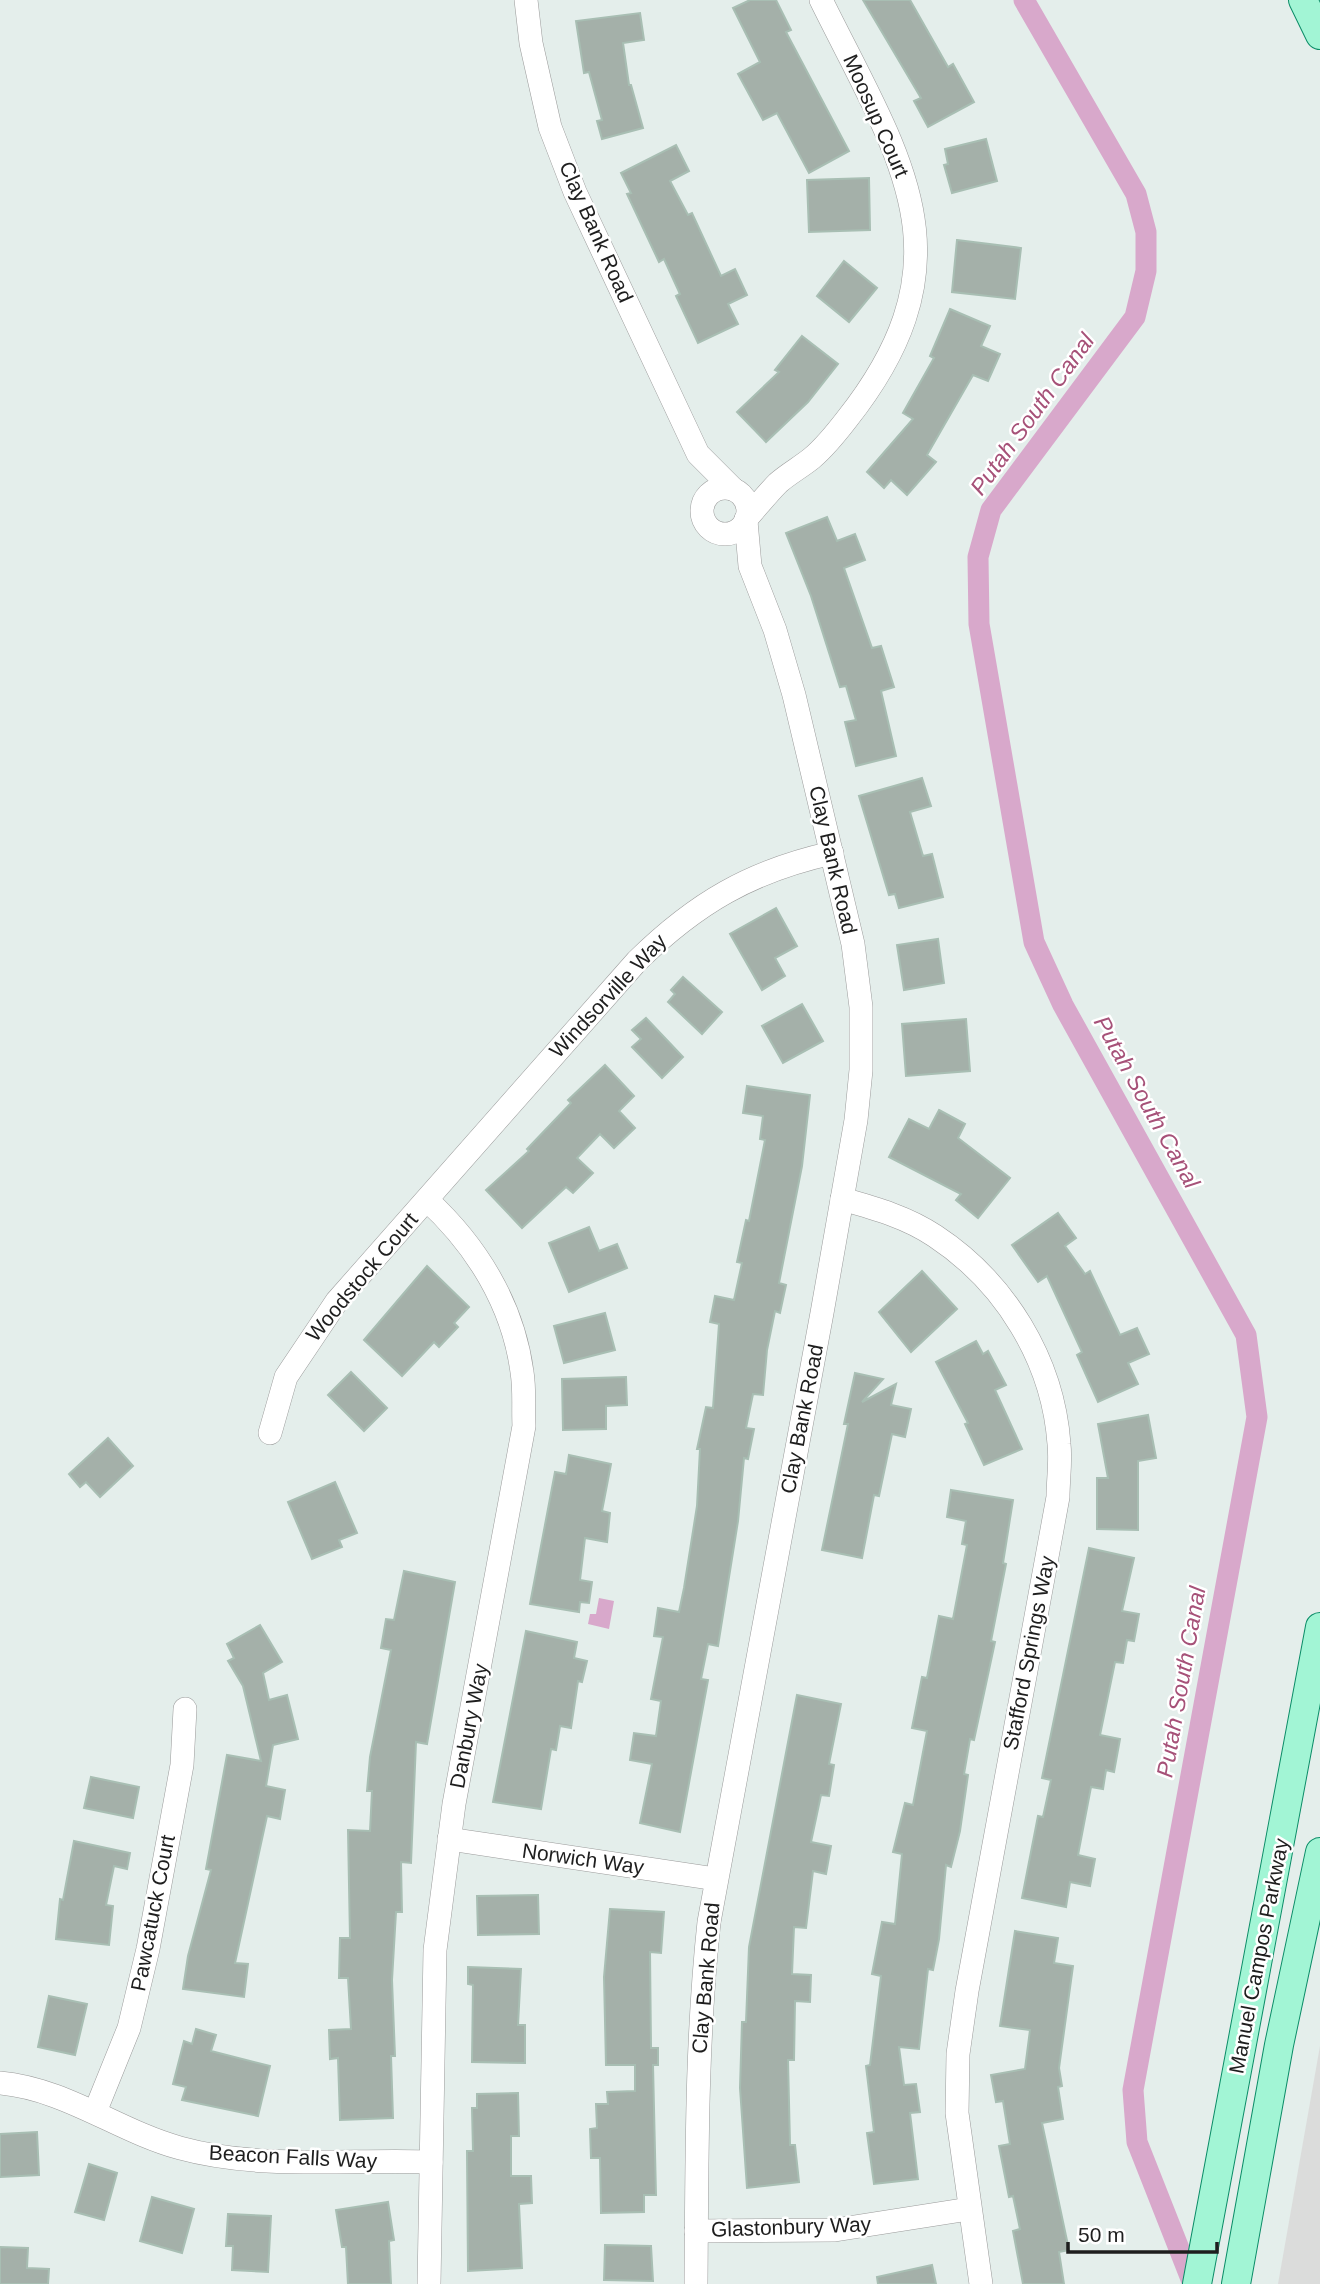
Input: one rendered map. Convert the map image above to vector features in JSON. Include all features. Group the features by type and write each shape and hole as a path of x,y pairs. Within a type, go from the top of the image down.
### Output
{"main road":[{"path":"1303,0 1320,35"},
{"name":"Manuel Campos Parkway","path":"1196,2284 1320,1627"},
{"name":"Manuel Campos Parkway","path":"1236,2284 1279,2045 1320,1852"}],"street":[{"name":"Clay Bank Road","path":"526,0 531,43 550,127 575,192 698,454 747,504 750,566 775,630 794,695 853,944 861,1007 861,1070 842,1199 716,1879 700,2002 696,2284"},
{"name":"Moosup Court","path":"746,520 779,482 813,458 848,418 889,356 909,309 916,262 916,223 905,177 821,0"},
{"name":"Clay Bank Road","path":"698,454 704,522 750,566"},
{"name":"Moosup Court","path":"734,489 779,482"},
{"path":"702,505 711,491 719,488 734,489"},
{"path":"716,533 733,533 746,520"},
{"name":"Windsorville Way","path":"427,1200 637,961 667,932 733,886 776,867 832,853"},
{"name":"Stafford Springs Way","path":"842,1199 903,1218 934,1235 964,1258 995,1289 1019,1321 1039,1361 1050,1393 1059,1444 1058,1497 967,1991 958,2054 957,2113 981,2284"},
{"name":"Woodstock Court","path":"270,1433 286,1377 310,1337 337,1301 427,1200"},
{"name":"Danbury Way","path":"427,1200 463,1236 488,1274 509,1317 522,1372 524,1426 449,1839 435,1950 429,2284"},
{"name":"Pawcatuck Court","path":"95,2112 129,2028 148,1949 182,1765 185,1709"},
{"name":"Norwich Way","path":"449,1839 716,1879"},
{"name":"Beacon Falls Way","path":"0,2083 63,2097 178,2148 226,2158 431,2162"},
{"name":"Glastonbury Way","path":"696,2231 835,2230 969,2209"}],"shaded area":[{"path":"599,1598 614,1601 609,1629 588,1624 590,1614 596,1614"},
{"path":"1320,2046 1320,2284 1278,2284"}],"building":[{"path":"750,0 776,0 791,30 786,32 849,151 809,173 777,113 763,120 738,74 760,62 733,8"},
{"path":"863,0 910,0 948,67 953,64 974,102 928,127 914,101 921,98"},
{"path":"640,13 644,40 623,43 629,85 643,128 602,139 597,121 602,120 589,72 584,73 576,21"},
{"path":"986,139 997,181 952,193 944,165 948,164 945,149"},
{"path":"676,145 689,171 670,181 688,215 692,213 721,276 735,269 747,295 728,304 738,324 698,343 676,296 680,294 664,259 659,262 627,194 631,193 621,173"},
{"path":"869,178 870,230 809,232 807,180"},
{"path":"957,240 1021,248 1015,299 952,292"},
{"path":"844,261 877,288 849,322 817,296"},
{"path":"950,309 990,326 981,346 1000,354 988,381 973,375 927,455 936,462 907,495 891,480 884,488 867,472 913,419 903,413 934,358 930,356"},
{"path":"802,336 838,364 808,402 766,442 737,412 779,372 775,370"},
{"path":"827,517 837,541 855,534 865,560 844,568 872,648 881,646 894,687 881,691 896,756 856,766 845,722 856,720 846,686 840,687 811,596 786,533"},
{"path":"922,778 931,806 910,812 923,856 932,854 943,897 899,908 895,894 889,895 859,796"},
{"path":"776,908 797,946 775,958 785,976 762,990 730,934"},
{"path":"938,939 944,983 904,990 897,945"},
{"path":"683,977 722,1012 702,1034 668,1002 675,994 671,990"},
{"path":"802,1004 823,1041 783,1063 762,1026"},
{"path":"646,1018 683,1057 662,1078 632,1047 641,1039 632,1030"},
{"path":"966,1019 970,1071 906,1076 902,1024"},
{"path":"605,1065 634,1096 619,1111 635,1128 614,1148 600,1134 577,1158 593,1173 573,1193 566,1187 522,1228 486,1190 529,1151 527,1149 571,1103 568,1100"},
{"path":"747,1086 810,1095 802,1166 779,1283 786,1285 780,1313 775,1311 767,1350 763,1395 753,1394 746,1428 754,1429 748,1459 744,1458 738,1521 718,1646 708,1644 701,1679 708,1680 680,1832 640,1823 652,1764 630,1760 634,1733 656,1736 661,1701 651,1699 663,1637 654,1636 658,1608 679,1612 684,1588 697,1506 700,1449 697,1449 706,1407 713,1408 719,1324 710,1322 715,1296 734,1300 742,1263 737,1262 746,1220 749,1221 765,1140 760,1139 763,1116 743,1113"},
{"path":"939,1110 965,1124 958,1138 1010,1178 978,1218 956,1200 961,1194 889,1157 909,1119 929,1129"},
{"path":"1058,1213 1076,1238 1065,1246 1085,1274 1090,1271 1120,1335 1137,1328 1149,1354 1128,1363 1138,1384 1098,1402 1077,1355 1082,1352 1047,1276 1038,1282 1012,1245"},
{"path":"589,1227 599,1251 617,1244 627,1268 569,1292 549,1243"},
{"path":"427,1266 469,1307 454,1323 458,1327 439,1347 434,1342 402,1376 364,1340"},
{"path":"922,1271 957,1309 911,1352 879,1312"},
{"path":"605,1313 615,1350 564,1363 554,1326"},
{"path":"976,1341 983,1354 988,1351 1006,1385 995,1390 1022,1449 984,1465 965,1424 968,1423 936,1362"},
{"path":"351,1372 387,1408 364,1431 328,1395"},
{"path":"855,1373 883,1379 862,1402 896,1384 891,1405 911,1409 905,1437 892,1434 879,1496 874,1495 862,1558 822,1550 848,1424 844,1424"},
{"path":"626,1377 627,1405 606,1406 606,1429 563,1430 562,1379"},
{"path":"1148,1415 1156,1458 1138,1461 1138,1530 1097,1529 1097,1478 1108,1478 1098,1424"},
{"path":"108,1438 133,1466 100,1497 86,1482 80,1487 69,1474"},
{"path":"569,1455 611,1464 602,1511 610,1513 607,1542 585,1538 580,1580 592,1582 589,1603 580,1602 579,1612 530,1604 555,1472 566,1474"},
{"path":"335,1482 357,1533 339,1540 342,1547 312,1559 288,1502"},
{"path":"951,1490 1013,1500 1003,1563 1006,1564 991,1641 995,1642 974,1740 970,1739 964,1774 968,1775 960,1831 951,1867 946,1865 939,1939 933,1970 928,1969 919,2049 899,2047 904,2085 916,2084 920,2112 910,2113 918,2179 874,2184 867,2133 874,2132 866,2066 870,2065 881,1976 872,1974 882,1922 895,1924 902,1854 893,1852 905,1803 913,1805 927,1731 912,1728 922,1677 927,1678 939,1616 953,1619 967,1545 962,1544 966,1521 947,1517"},
{"path":"1089,1548 1134,1558 1122,1611 1139,1614 1134,1641 1127,1640 1123,1663 1115,1662 1100,1735 1120,1739 1114,1772 1106,1770 1103,1789 1091,1787 1078,1855 1095,1859 1090,1886 1070,1882 1066,1907 1022,1898 1038,1816 1043,1817 1051,1780 1042,1778"},
{"path":"404,1571 455,1582 427,1744 416,1742 411,1863 401,1862 402,1912 396,1912 392,1980 395,2056 391,2056 393,2118 340,2120 338,2058 330,2059 329,2030 351,2029 348,1978 339,1978 340,1938 350,1938 348,1830 370,1831 372,1791 367,1791 370,1757 391,1650 381,1648 386,1619 394,1620"},
{"path":"260,1625 282,1662 263,1673 269,1700 287,1695 298,1739 273,1745 266,1786 285,1790 280,1819 267,1816 235,1963 248,1964 244,1997 183,1989 188,1956 211,1870 206,1869 227,1755 261,1761 243,1686 228,1661 234,1658 227,1644"},
{"path":"526,1631 577,1642 574,1658 587,1661 582,1682 578,1681 571,1728 560,1726 556,1750 551,1749 541,1809 493,1802"},
{"path":"797,1695 841,1704 829,1764 834,1765 829,1796 821,1795 811,1842 831,1846 826,1874 813,1871 806,1928 794,1927 792,1974 811,1975 810,2002 795,2001 794,2060 788,2060 790,2145 795,2145 799,2182 747,2188 740,2088 742,2022 746,2022 749,1947"},
{"path":"91,1777 139,1787 133,1818 84,1808"},
{"path":"74,1841 130,1853 127,1869 114,1866 106,1905 113,1906 109,1945 56,1939 60,1899 63,1900"},
{"path":"538,1895 539,1934 478,1935 477,1896"},
{"path":"610,1909 664,1912 661,1953 650,1952 651,2048 658,2048 658,2065 653,2065 656,2195 644,2195 644,2212 601,2213 600,2158 591,2158 590,2129 597,2128 596,2104 608,2104 607,2092 635,2091 635,2065 606,2065 604,1977"},
{"path":"1015,1931 1058,1938 1054,1963 1073,1966 1059,2068 1062,2086 1058,2087 1063,2119 1042,2123 1069,2250 1059,2252 1064,2284 1023,2284 1013,2231 1020,2229 1013,2196 1009,2197 999,2146 1010,2144 1003,2101 996,2102 991,2075 1025,2069 1030,2030 1000,2026"},
{"path":"468,1967 521,1969 518,2025 525,2025 525,2063 472,2062 473,1985 468,1984"},
{"path":"49,1996 87,2004 75,2055 38,2047"},
{"path":"196,2029 216,2035 211,2051 270,2066 258,2116 182,2100 186,2087 173,2084 184,2041 192,2044"},
{"path":"518,2093 519,2136 511,2136 511,2176 531,2176 532,2203 519,2204 522,2268 468,2271 467,2151 473,2151 472,2108 477,2108 477,2094"},
{"path":"37,2132 39,2175 0,2177 0,2134"},
{"path":"89,2164 117,2173 104,2220 75,2212"},
{"path":"152,2197 194,2209 182,2253 140,2241"},
{"path":"388,2202 394,2240 389,2241 391,2284 348,2284 346,2247 342,2247 336,2210"},
{"path":"228,2214 271,2216 268,2272 232,2270 233,2246 226,2246"},
{"path":"605,2245 651,2246 653,2281 604,2280"},
{"path":"0,2247 28,2248 27,2268 49,2269 48,2284 0,2284"},
{"path":"932,2265 936,2284 878,2284 877,2277"}],"waterway":[{"name":"Putah South Canal","path":"1024,0 1136,194 1146,232 1146,271 1135,317 991,510 978,557 979,624 1034,942 1063,1005 1246,1335 1257,1417 1133,2090 1137,2142 1193,2284"}]}
